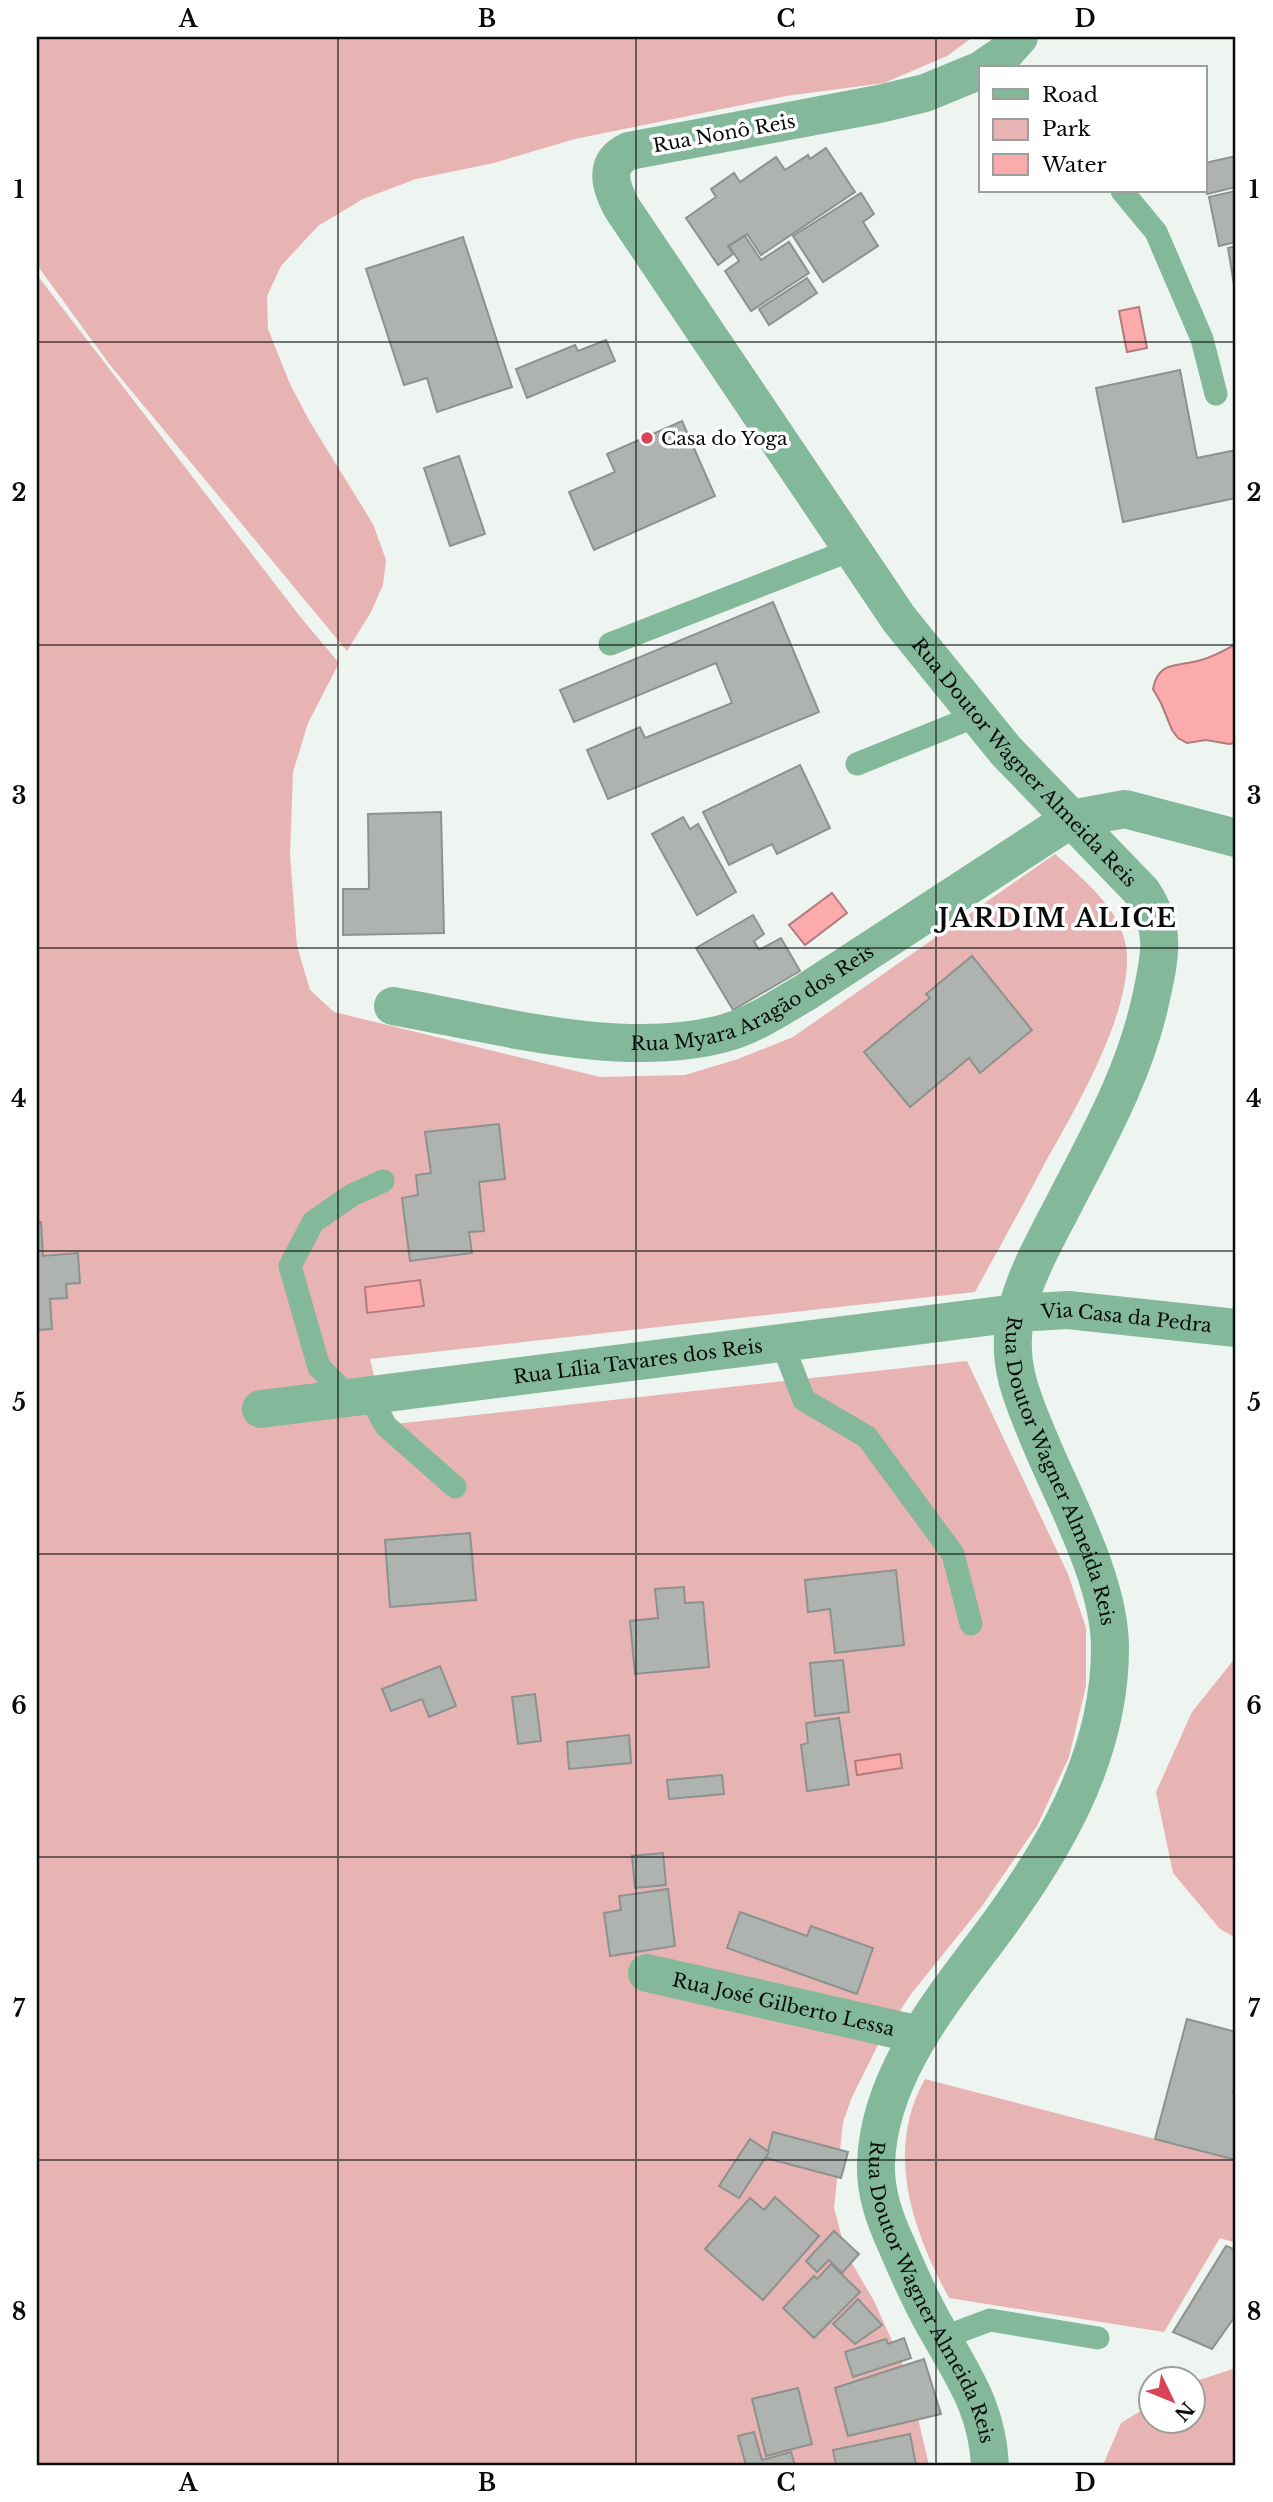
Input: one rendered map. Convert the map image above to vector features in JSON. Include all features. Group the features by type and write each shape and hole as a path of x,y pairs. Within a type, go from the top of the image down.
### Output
{"street":[{"name":"Rua Nonô Reis","path":"986,66 1004,58"},
{"name":"Rua Nonô Reis","path":"679,291 622,208 613,190 610,170 621,155 638,148 879,104 925,93 979,69"},
{"name":"Rua Doutor Wagner Almeida Reis","path":"679,291 899,619 976,716 1130,878 1151,905 1159,930 1158,962 1135,1058 1103,1130 1042,1246 1026,1283 1016,1313 1011,1345 1014,1375 1100,1585 1107,1611 1110,1645 1108,1683 1093,1758 1042,1862 920,2035 893,2089 880,2130 876,2165 879,2200 891,2234 912,2282 979,2408 986,2426 990,2465"},
{"path":"1071,818 1125,809 1236,838"},
{"name":"Rua Myara Aragão dos Reis","path":"393,1006 606,1042 690,1040 727,1032 766,1015 847,967 1071,818"},
{"name":"Via Casa da Pedra","path":"1016,1313 1069,1310 1236,1328"},
{"name":"Rua Lília Tavares dos Reis","path":"261,1409 1016,1313"},
{"name":"Rua José Gilberto Lessa","path":"647,1973 920,2035"}],"lane":[{"path":"1123,192 1156,232 1202,339 1216,394"},
{"path":"610,645 851,550"},
{"path":"857,764 976,716"},
{"path":"383,1181 352,1195 313,1222 290,1266 319,1367 359,1396 386,1426 455,1487"},
{"path":"782,1343 804,1401 867,1437 953,1555 971,1624"},
{"path":"942,2338 990,2320 1098,2338"}],"green space":[{"path":"37,37 973,37 947,56 884,83 786,96 575,139 494,163 416,179 363,199 318,226 281,266 267,296 268,329 290,384 310,422 373,524 386,560 383,585 371,612 347,651 110,365 37,265"},
{"path":"37,275 302,619 339,663 308,723 293,772 290,854 297,946 310,990 334,1012 600,1077 685,1075 738,1059 793,1037 1055,854 1101,898 1125,939 1125,979 1110,1033 1085,1089 975,1292 370,1359 386,1425 967,1361 1068,1574 1086,1628 1086,1686 1069,1757 1037,1826 982,1906 911,1994 879,2043 852,2097 843,2122 834,2208 846,2253 874,2301 908,2376 929,2465 37,2465"},
{"path":"1236,1657 1236,1938 1220,1929 1173,1873 1156,1792 1192,1712"},
{"path":"925,2079 1236,2160 1236,2243 1220,2238 1164,2332 949,2298 924,2246 908,2190 906,2134 913,2106"},
{"path":"1236,2368 1236,2465 1103,2465 1121,2423 1136,2414 1136,2436 1206,2436 1206,2378"}],"water":[{"path":"1139,307 1147,348 1127,352 1119,311"},
{"path":"1236,644 1236,743 1206,740 1187,743 1178,738 1172,730 1153,689 1156,680 1160,673 1171,666 1205,659"},
{"path":"832,893 847,913 805,945 789,925"},
{"path":"420,1280 424,1306 367,1313 365,1287"},
{"path":"900,1754 902,1768 857,1775 855,1761"}],"building":[{"path":"826,148 855,192 761,255 747,234 728,246 733,254 718,265 686,218 716,197 711,189 734,173 740,182 776,157 785,170 808,155 810,159"},
{"path":"1236,156 1236,187 1207,194 1206,163"},
{"path":"1236,191 1236,242 1219,246 1209,197"},
{"path":"861,193 874,214 863,222 878,246 823,282 793,236"},
{"path":"745,236 761,260 789,242 809,273 751,311 725,271 739,261 729,246"},
{"path":"463,237 512,387 437,412 427,378 404,385 366,269"},
{"path":"1236,246 1236,297 1228,248"},
{"path":"807,278 817,293 769,325 759,309"},
{"path":"606,340 615,361 527,398 516,369 575,345 578,351"},
{"path":"1180,370 1197,458 1236,450 1236,498 1123,522 1096,388"},
{"path":"682,421 715,496 594,550 569,492 615,472 607,454"},
{"path":"459,456 485,534 450,546 424,468"},
{"path":"773,602 819,712 608,799 587,750 640,727 645,738 732,703 716,663 574,722 560,690"},
{"path":"800,765 830,828 777,854 772,844 729,865 703,812"},
{"path":"441,812 444,933 343,935 343,889 369,889 368,814"},
{"path":"683,817 690,829 698,824 736,892 697,915 652,834"},
{"path":"753,915 764,934 754,941 759,950 781,938 800,971 733,1010 696,948"},
{"path":"972,956 1032,1030 980,1073 969,1058 910,1107 864,1052 930,998 926,994"},
{"path":"499,1124 505,1179 479,1182 484,1231 469,1232 472,1253 410,1261 402,1198 418,1195 416,1175 431,1173 425,1132"},
{"path":"37,1222 41,1222 43,1256 78,1253 80,1283 66,1284 67,1298 50,1299 52,1329 37,1330"},
{"path":"470,1533 476,1600 390,1607 385,1540"},
{"path":"896,1570 904,1645 835,1653 830,1609 808,1612 805,1580"},
{"path":"684,1587 685,1603 703,1602 709,1667 635,1674 630,1621 658,1618 655,1589"},
{"path":"843,1660 849,1712 815,1716 810,1663"},
{"path":"440,1666 456,1706 429,1717 422,1699 391,1711 382,1689"},
{"path":"535,1694 541,1741 518,1744 512,1697"},
{"path":"839,1718 849,1785 807,1791 801,1745 808,1743 806,1723"},
{"path":"629,1735 631,1763 569,1769 567,1742"},
{"path":"722,1775 724,1794 669,1799 667,1780"},
{"path":"663,1853 666,1885 635,1888 632,1856"},
{"path":"668,1889 675,1946 610,1956 604,1913 621,1910 619,1896"},
{"path":"740,1912 807,1936 811,1926 873,1948 857,1994 727,1948"},
{"path":"1187,2019 1236,2032 1236,2081 1233,2092 1236,2093 1236,2160 1155,2139"},
{"path":"773,2132 848,2152 841,2178 766,2158"},
{"path":"750,2139 769,2152 739,2198 719,2186"},
{"path":"775,2197 819,2236 763,2300 705,2249 750,2198 764,2210"},
{"path":"834,2231 859,2254 842,2273 829,2260 817,2272 806,2261"},
{"path":"1226,2246 1236,2250 1236,2315 1212,2349 1173,2332"},
{"path":"831,2264 860,2292 814,2338 783,2308 814,2276 817,2279"},
{"path":"858,2299 882,2325 855,2344 833,2324"},
{"path":"904,2338 911,2358 853,2377 845,2352 886,2339 888,2344"},
{"path":"924,2359 941,2414 848,2436 835,2388"},
{"path":"798,2388 812,2444 766,2456 752,2399"},
{"path":"754,2432 762,2460 791,2452 795,2465 746,2465 738,2436"},
{"path":"910,2434 916,2465 836,2465 833,2450"}],"place":[{"name":"Casa do Yoga","path":"647,438"}],"district":[{"name":"JARDIM ALICE","path":"1058,918"}]}
